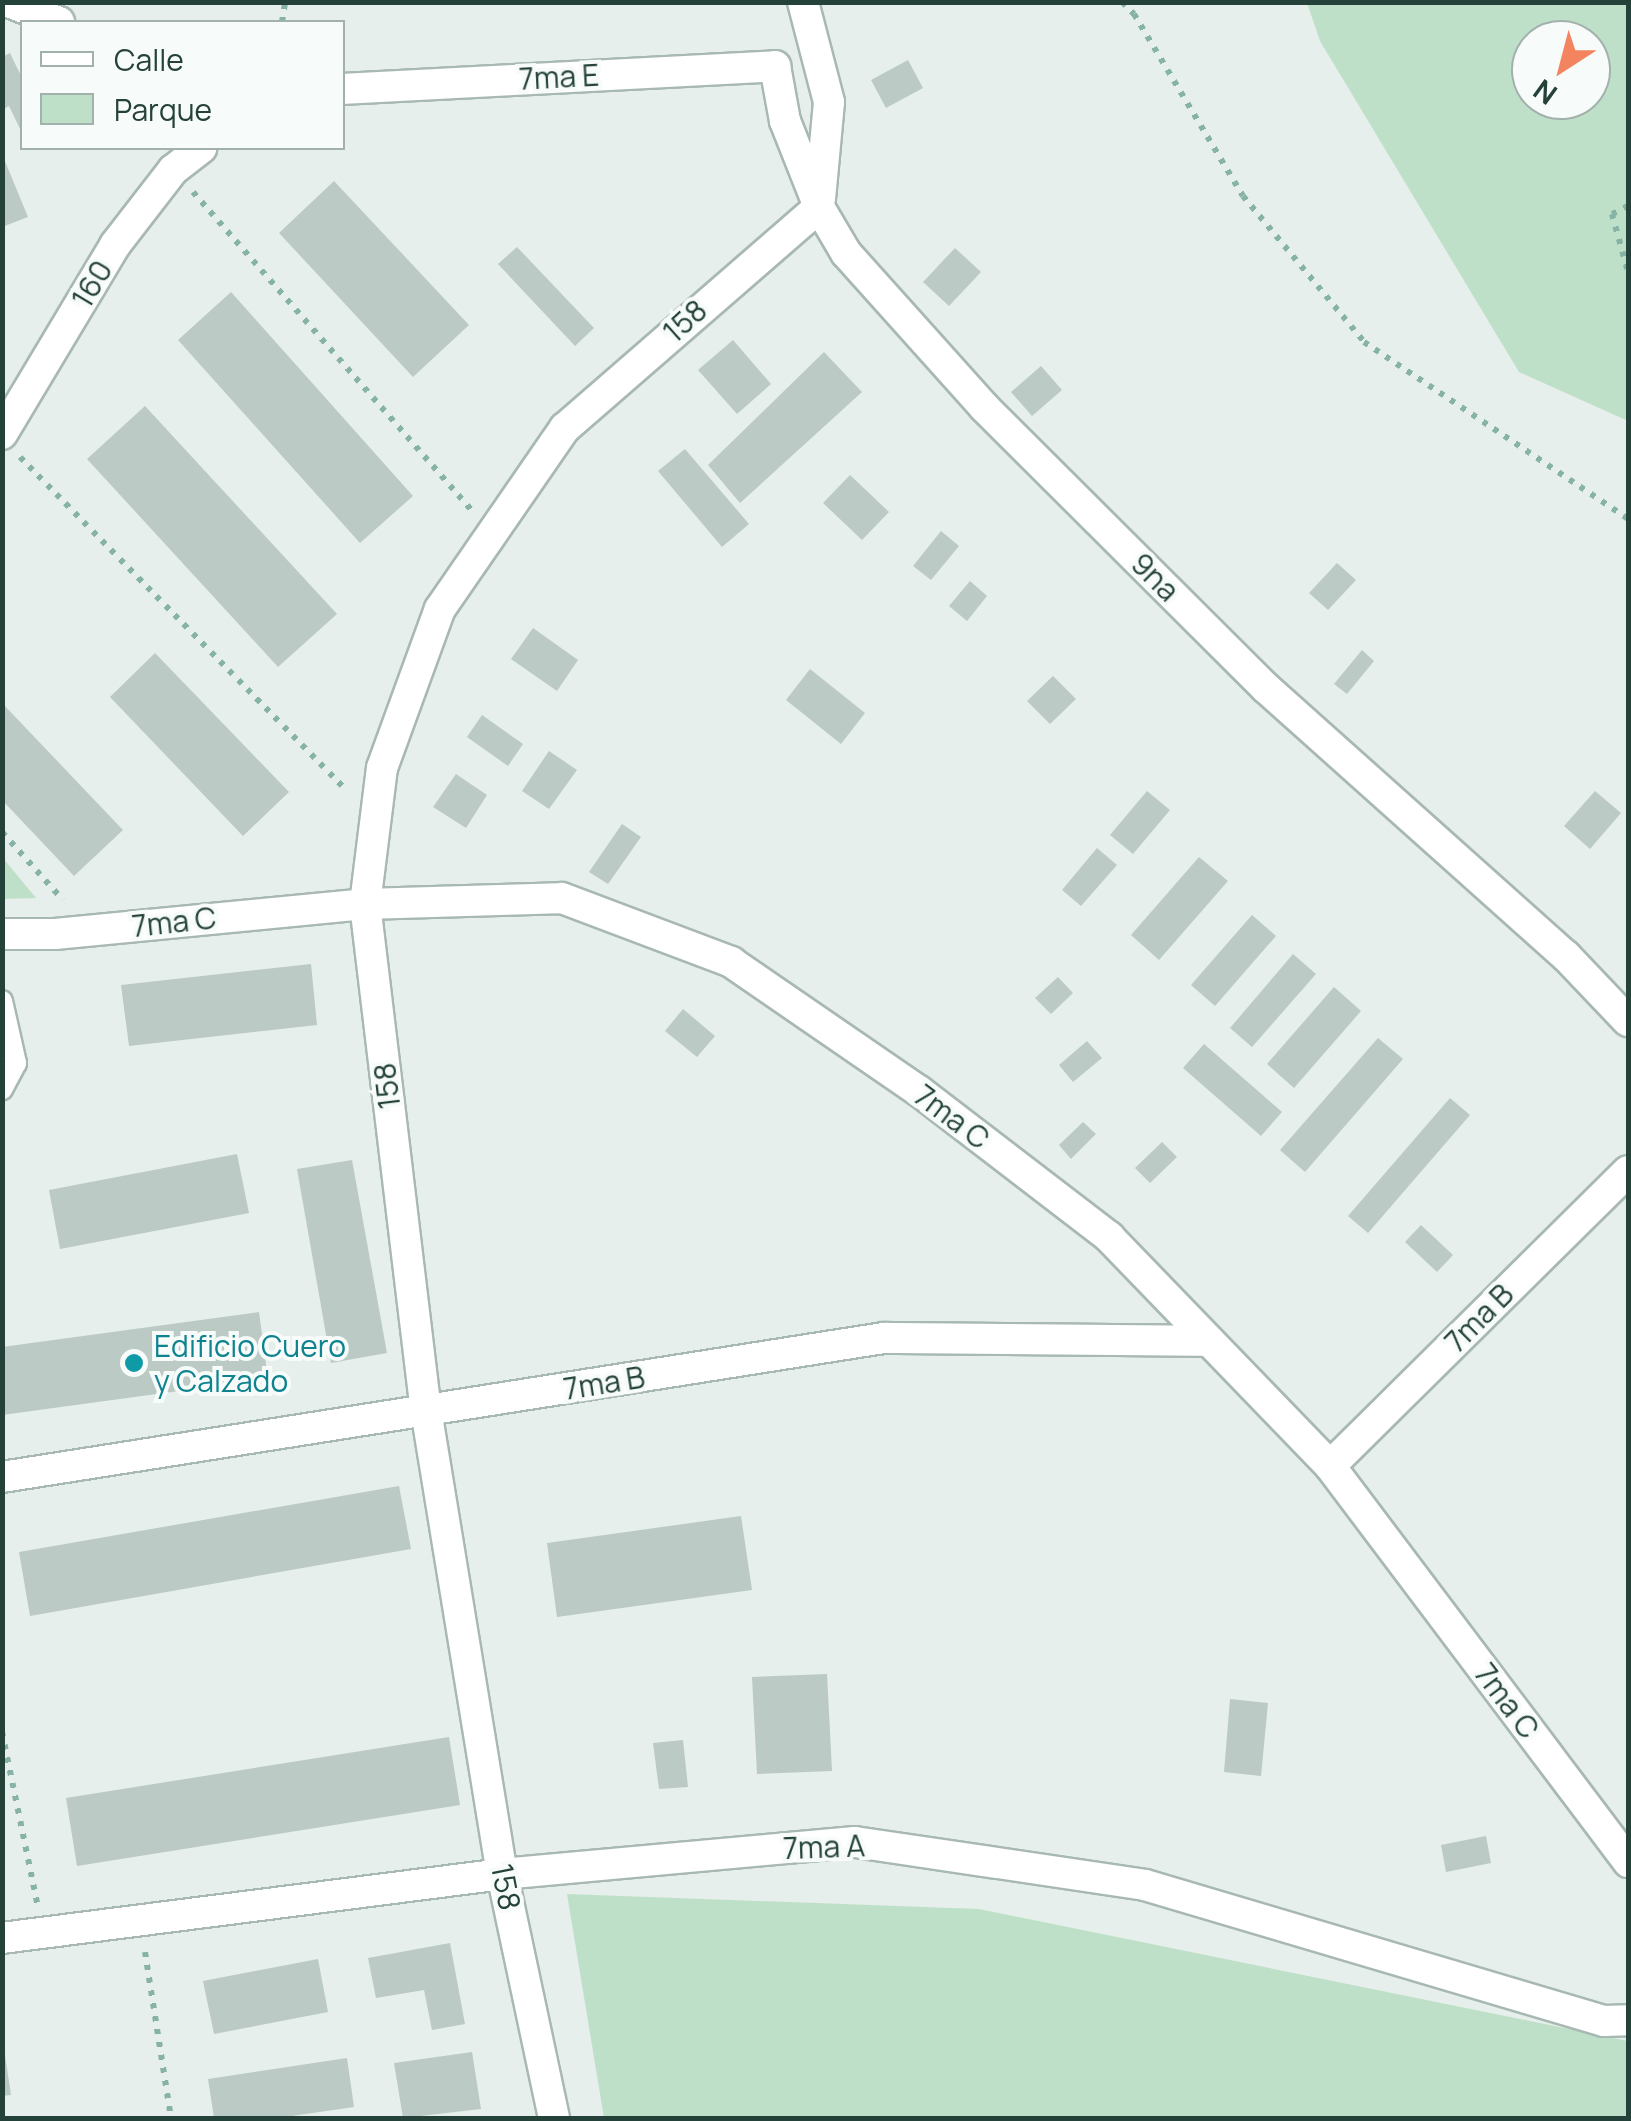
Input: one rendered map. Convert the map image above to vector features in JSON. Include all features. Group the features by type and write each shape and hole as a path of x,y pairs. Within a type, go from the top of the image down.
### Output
{"street":[{"path":"9,2 54,20"},
{"path":"775,66 806,11"},
{"path":"806,11 830,102 819,207"},
{"name":"7ma E","path":"345,89 775,66"},
{"name":"9na","path":"775,66 785,121 819,207 846,253 984,407 1266,688 1566,956 1628,1021"},
{"name":"160","path":"9,443 116,245 174,170 199,150"},
{"name":"158","path":"554,2118 502,1874 426,1412 365,904 382,768 440,608 565,428 819,207"},
{"name":"7ma C","path":"2,934 91,930 365,904 562,898 731,962 919,1091 1110,1237 1330,1466 1628,1862"},
{"name":"7ma B","path":"1330,1466 1628,1171"},
{"name":"7ma B","path":"2,1477 884,1338 1209,1342"},
{"name":"7ma A","path":"2,1938 502,1874 856,1842 1145,1884 1604,2020 1628,2020"}],"lane":[{"path":"2,1000 16,1063 2,1088"}],"path":[{"path":"1122,2 1134,14 1243,196 1364,342 1628,519"},
{"path":"174,170 492,534"},
{"path":"1628,206 1612,214 1628,272"},
{"path":"9,443 376,821"},
{"path":"2,832 91,930"},
{"path":"2,1732 43,1933"},
{"path":"141,1920 170,2118"}],"green space":[{"path":"1307,3 1628,3 1628,421 1519,372 1320,41"},
{"path":"3,858 36,898 3,899"},
{"path":"567,1894 979,1909 1628,2041 1628,2118 604,2118"}],"building":[{"path":"10,53 20,74 20,129 9,106 2,110 2,57"},
{"path":"908,60 923,88 886,108 871,80"},
{"path":"2,154 28,217 2,227"},
{"path":"334,181 469,325 413,377 279,233"},
{"path":"517,247 594,328 575,346 498,264"},
{"path":"955,248 981,272 949,306 923,282"},
{"path":"231,292 413,496 360,543 178,340"},
{"path":"733,340 771,384 737,414 698,370"},
{"path":"824,352 862,392 740,503 708,465"},
{"path":"1041,366 1062,390 1032,416 1011,392"},
{"path":"145,406 337,614 278,667 87,459"},
{"path":"685,449 749,524 722,547 658,471"},
{"path":"850,475 889,512 862,540 823,503"},
{"path":"941,531 959,546 931,580 913,566"},
{"path":"1337,563 1356,580 1328,610 1309,593"},
{"path":"970,581 987,596 967,621 949,606"},
{"path":"533,628 578,660 557,691 511,659"},
{"path":"1362,650 1374,661 1347,694 1334,684"},
{"path":"155,653 289,792 243,836 110,697"},
{"path":"810,669 865,713 841,744 786,700"},
{"path":"1053,676 1076,699 1050,724 1027,701"},
{"path":"2,703 123,830 74,876 2,800"},
{"path":"482,715 523,744 508,766 467,737"},
{"path":"549,751 577,770 549,809 522,791"},
{"path":"456,774 487,795 466,828 433,807"},
{"path":"1147,791 1170,810 1133,854 1110,835"},
{"path":"1595,791 1621,813 1590,849 1564,826"},
{"path":"622,824 641,837 608,884 589,872"},
{"path":"1097,848 1117,865 1081,906 1062,890"},
{"path":"1199,857 1228,881 1159,960 1131,935"},
{"path":"1252,915 1276,936 1215,1006 1191,985"},
{"path":"1293,954 1316,974 1252,1047 1230,1028"},
{"path":"311,964 317,1025 129,1046 121,985"},
{"path":"1058,977 1073,993 1051,1014 1035,998"},
{"path":"1334,987 1361,1011 1294,1088 1267,1064"},
{"path":"683,1009 715,1036 697,1057 665,1031"},
{"path":"1378,1038 1403,1059 1305,1172 1280,1150"},
{"path":"1087,1041 1102,1058 1073,1082 1059,1065"},
{"path":"1204,1044 1282,1112 1261,1136 1183,1068"},
{"path":"1450,1098 1470,1115 1368,1233 1348,1216"},
{"path":"1083,1122 1096,1134 1071,1159 1059,1145"},
{"path":"1162,1142 1177,1157 1150,1183 1135,1168"},
{"path":"237,1154 249,1213 60,1249 49,1190"},
{"path":"352,1160 387,1353 331,1363 297,1169"},
{"path":"1421,1225 1453,1255 1437,1272 1405,1242"},
{"name":"Edificio Cuero y Calzado","path":"259,1312 268,1379 2,1415 2,1347"},
{"path":"399,1486 411,1549 30,1616 19,1552"},
{"path":"741,1516 752,1590 557,1617 547,1543"},
{"path":"827,1674 832,1771 757,1774 752,1677"},
{"path":"1230,1699 1268,1703 1261,1776 1224,1772"},
{"path":"449,1737 460,1805 77,1866 66,1798"},
{"path":"683,1740 688,1787 659,1789 653,1743"},
{"path":"1486,1836 1491,1863 1446,1872 1441,1845"},
{"path":"450,1943 465,2024 432,2030 424,1990 376,1998 368,1958"},
{"path":"318,1959 328,2012 214,2034 203,1981"},
{"path":"2,2035 11,2095 2,2096"},
{"path":"472,2052 481,2109 403,2118 394,2063"},
{"path":"347,2058 354,2107 278,2118 214,2118 208,2079"}],"place":[{"name":"Edificio Cuero y Calzado","path":"134,1363"}]}
